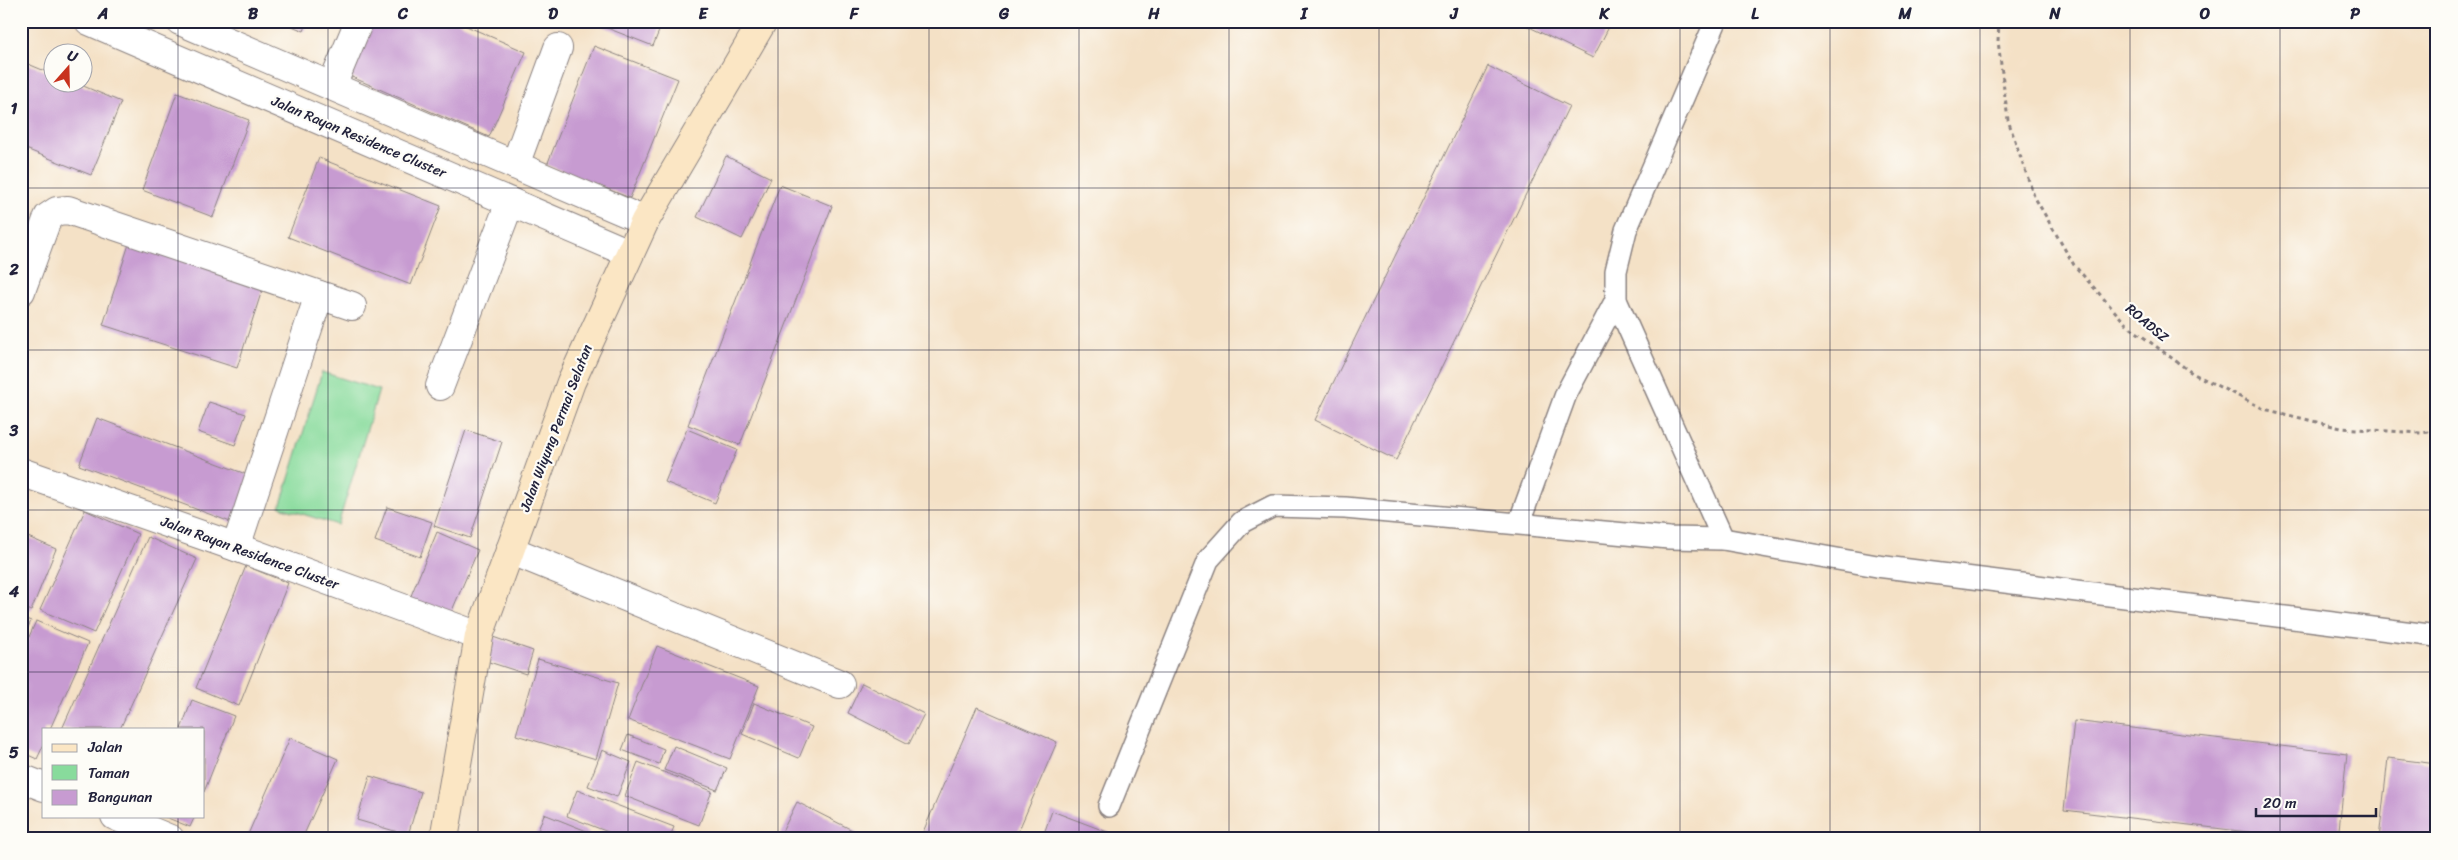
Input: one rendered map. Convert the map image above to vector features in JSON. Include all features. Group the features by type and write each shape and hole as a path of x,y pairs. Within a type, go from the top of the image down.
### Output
{"street":[{"name":"Jalan Rayan Residence Cluster","path":"89,21 630,253"},
{"path":"180,21 633,215"},
{"path":"332,86 358,21"},
{"name":"Jalan Wiyung Permai Selatan","path":"444,839 479,636 571,382 630,253 633,215 763,21"},
{"path":"515,165 558,48"},
{"path":"581,232 595,199"},
{"path":"440,386 510,202"},
{"path":"21,291 48,217 57,210 68,210 352,306"},
{"path":"236,547 319,295"},
{"name":"Jalan Rayan Residence Cluster","path":"21,472 236,547 479,636"},
{"path":"510,550 840,684"},
{"path":"21,778 42,786"},
{"path":"120,818 170,839"}],"lane":[{"path":"1716,21 1626,230 1616,270 1616,300 1723,539"},
{"path":"1519,523 1566,394 1616,300"},
{"path":"1109,806 1208,560 1242,522 1273,506 1346,508 1669,538 1723,539 1877,566 2437,636"}],"path":[{"name":"ROADSZ","path":"1999,21 1998,41 2008,120 2034,196 2074,265 2127,325 2192,373 2264,408 2341,428 2421,433 2437,431"}],"green space":[{"path":"322,372 379,390 338,525 280,507"}],"building":[{"path":"280,21 308,21 304,31"},
{"path":"368,21 455,21 526,52 489,137 345,74"},
{"path":"604,21 663,21 653,46 602,26"},
{"path":"1517,21 1612,21 1593,58"},
{"path":"594,46 678,79 630,198 547,165"},
{"path":"21,61 42,70 42,92 92,92 92,90 121,102 91,175 21,147"},
{"path":"1488,66 1569,106 1396,460 1315,420"},
{"path":"177,93 249,120 213,217 142,190"},
{"path":"726,156 771,178 742,239 697,217"},
{"path":"319,158 441,206 411,285 288,237"},
{"path":"780,185 832,206 740,445 688,425"},
{"path":"130,241 264,284 237,368 103,325"},
{"path":"209,402 246,414 235,445 198,432"},
{"path":"97,418 251,476 233,523 79,465"},
{"path":"687,429 737,450 715,503 665,482"},
{"path":"466,430 502,442 470,538 434,526"},
{"path":"387,507 432,522 420,557 375,541"},
{"path":"85,510 138,534 94,633 40,610"},
{"path":"437,532 478,550 448,620 408,603"},
{"path":"21,534 56,549 31,611 21,607"},
{"path":"148,537 197,559 120,728 62,728"},
{"path":"246,566 288,583 239,706 196,688"},
{"path":"21,617 31,621 21,642"},
{"path":"36,621 88,643 50,728 42,728 42,748 37,759 21,752 21,655"},
{"path":"493,637 533,651 526,674 486,661"},
{"path":"657,646 759,686 730,759 628,720"},
{"path":"538,659 618,683 596,759 516,735"},
{"path":"862,683 924,714 909,744 848,713"},
{"path":"192,700 234,716 205,789 205,728 181,728"},
{"path":"754,703 812,727 799,758 742,734"},
{"path":"977,707 1057,742 1015,839 920,839"},
{"path":"2074,721 2347,754 2338,839 2306,839 2064,810"},
{"path":"628,735 664,749 659,764 622,750"},
{"path":"290,738 338,759 302,839 246,839"},
{"path":"674,746 727,768 717,790 664,770"},
{"path":"602,750 631,762 617,797 588,786"},
{"path":"2388,758 2437,764 2437,839 2379,839"},
{"path":"638,762 712,791 699,825 625,796"},
{"path":"370,776 421,792 408,835 357,820"},
{"path":"577,790 674,827 669,839 626,839 567,816"},
{"path":"797,802 860,834 857,839 779,838"},
{"path":"1052,811 1110,833 1107,839 1042,839"},
{"path":"544,814 589,832 586,839 535,839"},
{"path":"168,818 194,818 190,827"}]}
